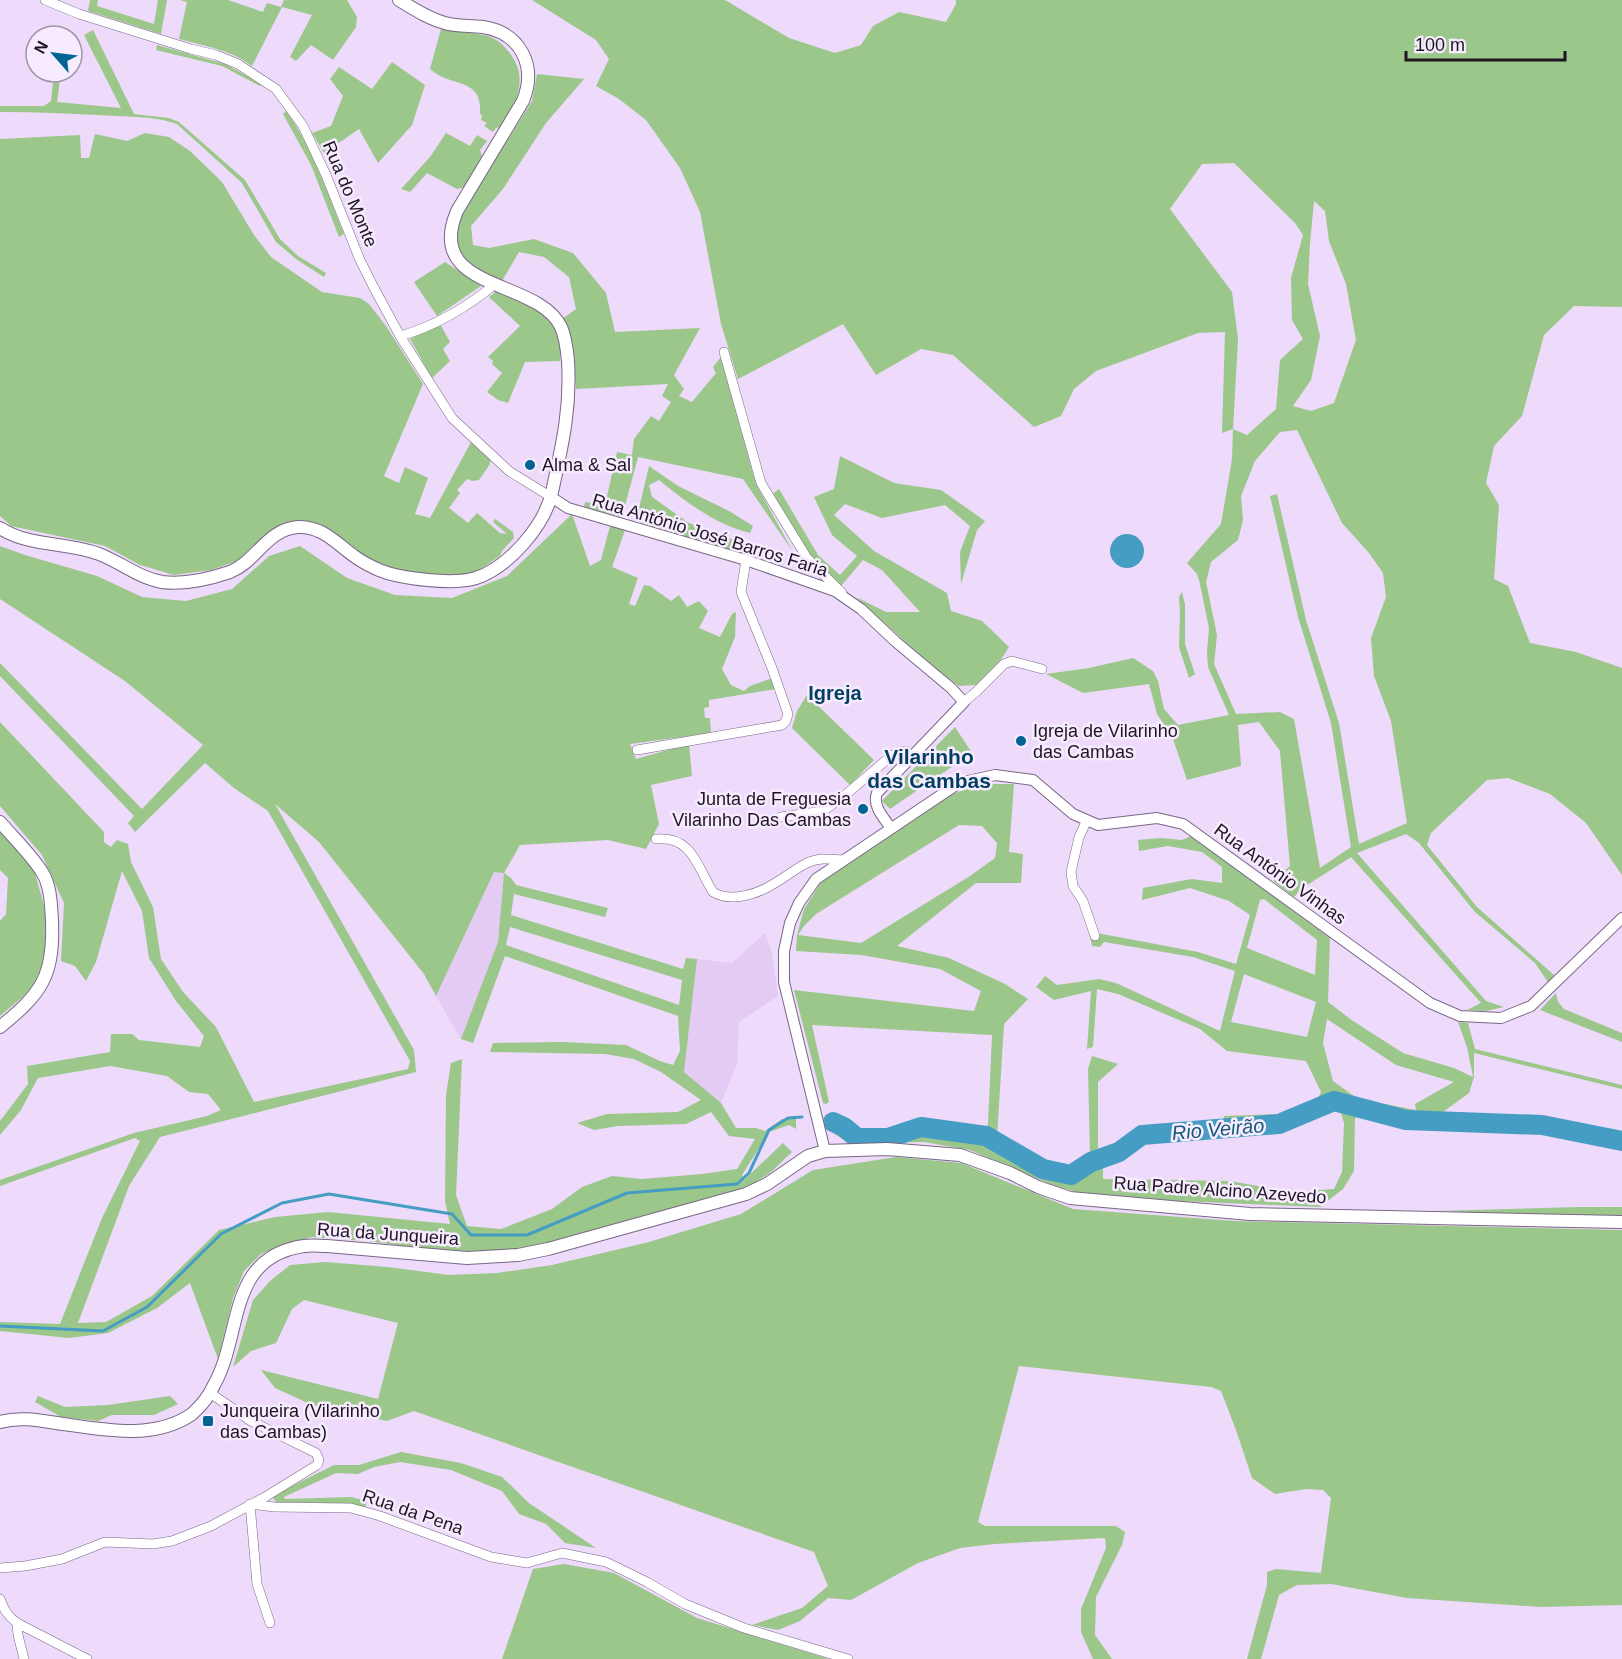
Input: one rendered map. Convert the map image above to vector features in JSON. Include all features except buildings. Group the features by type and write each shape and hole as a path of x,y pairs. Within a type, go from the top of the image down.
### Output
{"main road":[{"path":"0,528 25,539 97,553 147,578 176,583 232,571 242,565 268,540 292,528 321,531 360,560 393,575 421,579 474,578 508,558 536,528 544,516 551,497 566,429 569,372 563,330 545,309 479,277 459,261 450,247 450,232 457,211 527,92 527,64 516,44 502,33 484,27 446,23 399,0"},
{"path":"0,822 42,871 50,895 52,934 48,971 39,988 27,1004 0,1027"},
{"name":"Rua Padre Alcino Azevedo","path":"825,1150 887,1149 960,1155 1070,1198 1250,1214 1622,1222"},
{"name":"Rua da Junqueira","path":"0,1422 34,1419 112,1430 148,1431 167,1426 191,1414 210,1393 223,1368 238,1308 249,1280 263,1263 304,1246 467,1258 518,1256 746,1194 767,1184 808,1156 825,1150"}],"street":[{"name":"Rua do Monte","path":"45,0 79,14 231,61 276,89 303,126 326,175 360,260 400,336 452,418 509,471 551,497"},
{"path":"400,336 416,332 452,313 495,284"},
{"path":"724,352 761,483 807,558 848,599"},
{"name":"Rua António José Barros Faria","path":"551,497 568,508 746,560 835,591 861,609 964,702"},
{"path":"637,750 782,725 786,721 788,714 772,668 741,592 746,560"},
{"path":"891,828 876,806 877,793 964,702 1004,664 1012,661 1041,669"},
{"path":"781,817 823,811 891,756 906,751 912,757"},
{"name":"Rua António Vinhas","path":"825,1150 784,982 784,951 790,923 799,903 816,879 958,783 995,775 1033,780 1073,814 1098,825 1157,818 1183,824 1431,1004 1460,1016 1501,1018 1531,1006 1622,918"},
{"path":"1087,820 1079,837 1071,879 1083,901 1095,936"},
{"path":"656,839 670,838 682,843 698,864 713,892 726,897 759,892 800,866 815,860 844,860"},
{"path":"0,1568 62,1559 105,1542 153,1544 172,1541 211,1526 318,1465 319,1460 315,1453 251,1421 210,1393"},
{"path":"250,1504 257,1584 270,1623"},
{"name":"Rua da Pena","path":"250,1504 274,1507 351,1508 380,1516 491,1557 527,1563 562,1553 606,1562 685,1604 736,1624 848,1659"},
{"path":"0,1599 3,1609 17,1623 87,1659"},
{"path":"17,1623 24,1659"}],"shaded area":[{"path":"494,872 504,873 498,942 461,1039 436,996"},
{"path":"765,933 772,953 778,996 739,1022 737,1064 721,1103 684,1072 697,959 732,963"}],"green space":[{"path":"90,0 98,0 97,6 154,24 158,0 167,0 161,34 88,11"},
{"path":"180,0 228,0 263,12 267,3 281,7 284,0 347,0 357,17 356,27 333,60 311,45 296,61 290,57 312,15 282,7 252,66 227,52 179,39 187,2"},
{"path":"532,0 725,0 789,38 835,53 861,45 873,26 899,12 946,22 956,0 1622,0 1622,307 1574,306 1544,335 1522,416 1494,446 1486,483 1499,505 1494,579 1508,586 1530,643 1576,652 1622,668 1622,875 1586,823 1550,794 1508,778 1487,780 1431,833 1427,845 1477,907 1554,975 1548,982 1535,963 1475,912 1419,843 1406,834 1357,853 1486,1001 1504,1007 1486,1011 1467,1010 1481,1003 1351,857 1301,889 1294,897 1273,881 1290,866 1280,751 1259,722 1238,725 1241,766 1187,780 1173,739 1157,714 1149,684 1083,693 1046,674 1089,668 1133,658 1153,671 1158,681 1164,709 1178,725 1229,715 1208,667 1209,628 1197,574 1187,563 1221,524 1232,459 1233,429 1222,433 1225,332 1198,333 1096,371 1074,389 1061,416 1034,427 953,355 921,349 876,375 843,324 738,379 721,324 700,212 680,168 646,120 619,99 596,86 609,59 596,40","holes":["1234,163 1295,223 1303,235 1291,278 1292,320 1303,339 1280,360 1276,409 1247,435 1233,429 1238,339 1232,292 1170,209 1202,164","1314,201 1325,211 1329,241 1346,284 1356,340 1334,403 1311,411 1293,406 1311,380 1320,336 1308,284","1297,430 1342,523 1369,553 1383,573 1386,597 1371,638 1374,676 1391,721 1407,823 1359,844 1339,723 1306,620 1277,494 1270,496 1298,617 1331,723 1351,847 1320,868 1294,719 1280,712 1236,714 1214,664 1217,635 1206,582 1211,562 1238,540 1243,520 1241,496 1255,461 1280,432"]},
{"path":"441,29 488,36 506,48 515,61 520,80 516,99 503,126 496,128 493,132 484,126 487,123 481,120 480,104 475,91 442,77 430,69"},
{"path":"93,30 134,114 169,118 179,122 245,180 280,239 298,256 326,273 324,277 296,259 276,242 242,183 177,124 140,117 0,112 0,106 44,106 51,101 53,84 59,84 57,102 121,108 84,35"},
{"path":"157,45 225,64 262,84 260,86 222,66 156,50"},
{"path":"392,62 425,85 412,125 378,163 359,129 324,153 312,133 331,126 343,96 330,79 339,67 372,89"},
{"path":"537,74 584,79 546,123 503,189 471,226 473,245 489,248 534,239 573,253 606,293 615,332 700,328 674,375 684,389 679,396 692,402 716,373 713,367 721,357 756,484 793,552 743,479 638,457 622,517 584,507 585,502 605,505 617,452 632,455 634,439 651,416 659,421 671,402 662,396 668,384 576,389 572,339 562,319 576,309 569,277 544,257 519,252 502,281 470,265 457,247 455,229 463,210 532,101"},
{"path":"286,111 296,125 319,171 344,234 339,237 311,165 283,114"},
{"path":"145,133 169,137 190,151 222,182 254,235 271,257 322,292 360,298 369,304 423,384 384,476 399,483 405,467 428,478 415,514 430,518 471,442 490,460 490,464 479,480 467,479 457,490 460,493 449,508 468,523 477,513 500,533 507,534 493,522 495,519 513,532 514,538 500,556 473,574 414,573 376,563 315,523 291,522 258,542 237,561 211,570 174,575 140,565 105,546 11,526 0,516 0,139 80,135 81,158 89,158 95,134 127,141"},
{"path":"446,133 470,146 477,135 487,141 480,150 483,159 466,187 457,189 427,173 410,192 401,189 430,157"},
{"path":"445,262 481,286 437,316 414,282"},
{"path":"497,291 542,313 555,328 560,343 560,361 525,362 508,403 498,400 487,392 502,373 488,357 520,326 489,297"},
{"path":"440,324 450,342 443,349 450,361 432,378 410,339"},
{"path":"840,456 894,483 941,490 985,521 977,530 961,584 960,552 970,526 945,505 882,518 845,504 834,515 874,551 947,593 951,611 982,621 1009,647 1000,661 976,685 959,686 933,667 856,597 886,612 920,612 882,570 863,560 841,586 812,558 771,495 779,489 818,555 840,575 857,556 832,535 814,497 834,489"},
{"path":"649,466 678,486 729,511 753,526 750,533 737,529 713,519 659,480 649,485 652,497 689,523 740,542 760,553 757,560 636,521"},
{"path":"572,514 590,566 601,560 610,526 625,530 612,567 638,578 629,604 635,606 644,585 650,586 671,601 679,595 687,607 699,601 708,611 699,628 720,637 732,614 736,612 735,637 722,669 731,685 744,691 750,686 772,678 776,689 709,700 709,707 704,708 705,718 710,718 711,733 630,744 636,759 689,744 692,776 651,785 659,824 646,849 608,840 520,845 504,873 516,885 608,908 605,917 514,894 511,915 683,969 686,958 697,959 684,1072 721,1103 736,1128 756,1128 765,1131 782,1119 796,1119 796,1129 789,1125 769,1132 742,1175 744,1180 783,1143 792,1152 772,1171 743,1191 535,1247 485,1252 444,1251 312,1237 282,1245 261,1254 244,1271 233,1298 218,1359 190,1283 157,1308 108,1333 69,1338 0,1331 0,1322 60,1324 102,1218 140,1141 135,1138 0,1186 0,1180 134,1133 207,1116 221,1110 208,1094 189,1092 167,1076 110,1066 38,1078 21,1110 0,1135 0,1121 28,1084 27,1066 110,1052 111,1034 132,1034 139,1040 200,1047 204,1036 176,1001 149,958 142,911 122,871 96,962 86,981 75,966 61,961 64,903 42,855 0,806 0,722 104,832 104,842 111,847 117,840 128,844 131,862 153,907 161,959 183,992 216,1027 254,1102 408,1069 410,1061 268,811 234,788 205,763 135,832 128,823 134,816 0,676 0,663 142,809 203,745 125,681 0,599 0,546 97,576 142,597 186,601 232,589 269,556 300,546 347,578 395,595 452,598 507,576","holes":["275,804 319,842 424,974 436,996 494,872 504,873 498,942 461,1039 473,1043 505,956 678,1016 680,1051 673,1065 626,1045 563,1042 493,1043 490,1052 605,1054 634,1059 661,1072 701,1100 678,1112 607,1114 577,1123 594,1130 618,1126 686,1124 711,1112 729,1136 755,1139 737,1169 642,1179 612,1176 582,1187 552,1209 501,1229 467,1226 456,1195 462,1059 451,1063 446,1095 445,1201 450,1224 328,1212 275,1217 219,1230 152,1296 106,1322 78,1323 129,1186 160,1137 416,1072 414,1050","510,927 682,980 679,1005 506,945"]},
{"path":"1182,592 1185,604 1185,644 1195,674 1189,678 1179,647 1179,597"},
{"path":"807,695 874,760 850,785 792,728 797,711"},
{"path":"955,727 972,753 890,809 882,801"},
{"path":"983,784 1014,784 1009,852 1023,854 1021,883 976,883 897,946 949,958 1005,984 1028,999 1004,1024 997,1137 1033,1157 1058,1168 1078,1167 1090,1156 1088,1069 1092,1056 1118,1064 1098,1082 1098,1153 1122,1146 1152,1126 1213,1123 1213,1135 1153,1140 1125,1157 1103,1164 1103,1179 1230,1181 1292,1192 1334,1189 1342,1172 1344,1123 1340,1110 1329,1108 1283,1128 1223,1127 1224,1116 1282,1114 1317,1101 1321,1092 1306,1061 1227,1051 1200,1029 1118,994 1097,989 1093,1047 1087,1049 1091,991 1054,1000 1036,987 1045,976 1057,985 1099,979 1116,983 1220,1031 1235,971 1193,957 1104,942 1100,947 1092,946 1089,933 1198,952 1236,964 1250,915 1229,901 1190,888 1142,900 1143,888 1192,879 1222,883 1222,867 1202,852 1168,846 1139,851 1138,840 1161,838 1182,840 1191,836 1330,938 1328,1002 1403,1053 1454,1068 1473,1077 1467,1047 1458,1022 1468,1023 1475,1049 1622,1085 1622,1089 1474,1053 1474,1077 1469,1093 1443,1112 1548,1121 1622,1136 1622,1145 1544,1131 1414,1126 1363,1114 1355,1118 1354,1171 1343,1189 1320,1207 1179,1201 1077,1192 1055,1186 970,1150 924,1142 857,1143 844,1140 833,1133 826,1117 829,1113 835,1115 847,1127 862,1132 901,1130 921,1121 986,1132 992,1035 812,1025 829,1102 826,1104 823,1103 794,990 974,1011 981,991 940,969 861,955 796,951 797,935 804,909 822,881 952,794","holes":["959,825 982,826 997,843 995,858 970,876 861,943 798,935 816,914","1264,899 1317,940 1315,975 1247,948 1260,900","1244,974 1316,1002 1307,1037 1231,1022","1327,1019 1396,1065 1454,1082 1415,1104 1416,1110 1358,1099 1333,1081 1323,1043"]},
{"path":"0,830 34,870 45,909 45,959 32,989 0,1016 0,921 6,914 8,878 0,870"},
{"path":"1556,993 1558,1002 1564,1009 1622,1033 1622,1042 1540,1010"},
{"path":"896,1157 961,1163 1073,1209 1234,1221 1622,1230 1622,1605 1541,1607 1407,1598 1331,1584 1297,1585 1279,1595 1261,1659 1247,1659 1267,1585 1267,1572 1276,1569 1321,1573 1331,1498 1323,1490 1306,1489 1275,1494 1252,1478 1221,1391 1211,1387 1019,1366 978,1522 985,1526 1116,1526 1125,1532 1122,1545 1096,1597 1095,1635 1112,1659 1093,1659 1081,1632 1081,1609 1106,1548 1105,1538 960,1548 918,1563 851,1600 828,1598 800,1621 778,1630 752,1625 802,1608 828,1586 814,1552 414,1411 387,1421 312,1405 275,1388 261,1370 378,1399 398,1323 304,1300 292,1309 276,1343 251,1351 233,1367 253,1300 270,1281 290,1265 325,1262 449,1275 497,1273 552,1265 649,1242 741,1214 813,1170"},
{"path":"1622,1207 1622,1217 1437,1211"},
{"path":"38,1396 65,1407 108,1405 170,1396 178,1404 154,1415 112,1415 98,1421 61,1417 35,1402"},
{"path":"401,1452 461,1463 502,1477 529,1503 596,1548 565,1543 546,1524 519,1514 502,1491 451,1470 400,1462 374,1467 358,1474 336,1473 284,1497 285,1499 351,1497 367,1501 365,1508 331,1503 276,1502 273,1498 276,1494 334,1465 359,1465"},
{"path":"564,1564 614,1573 697,1618 829,1659 502,1659 533,1569"}],"water":[{"path":"1127,534 1139,539 1144,551 1139,563 1127,568 1115,563 1110,551 1115,539"}],"waterway":[{"name":"Rio Veirão","path":"833,1122 844,1127 857,1138 888,1138 921,1127 986,1136 1043,1169 1071,1175 1091,1162 1119,1152 1142,1135 1279,1124 1334,1101 1406,1120 1542,1125 1622,1141"},
{"path":"0,1326 103,1331 147,1307 221,1234 282,1203 329,1194 452,1214 471,1235 527,1235 627,1193 737,1184 749,1173 769,1130 788,1118 802,1117"}],"place":[{"name":"Alma & Sal","path":"530,465"},
{"name":"Igreja de Vilarinho das Cambas","path":"1021,741"},
{"name":"Junta de Freguesia Vilarinho Das Cambas","path":"863,809"},
{"name":"Junqueira (Vilarinho das Cambas)","path":"208,1421"}],"district":[{"name":"Igreja","path":"835,693"},
{"name":"Vilarinho das Cambas","path":"929,768"}]}
